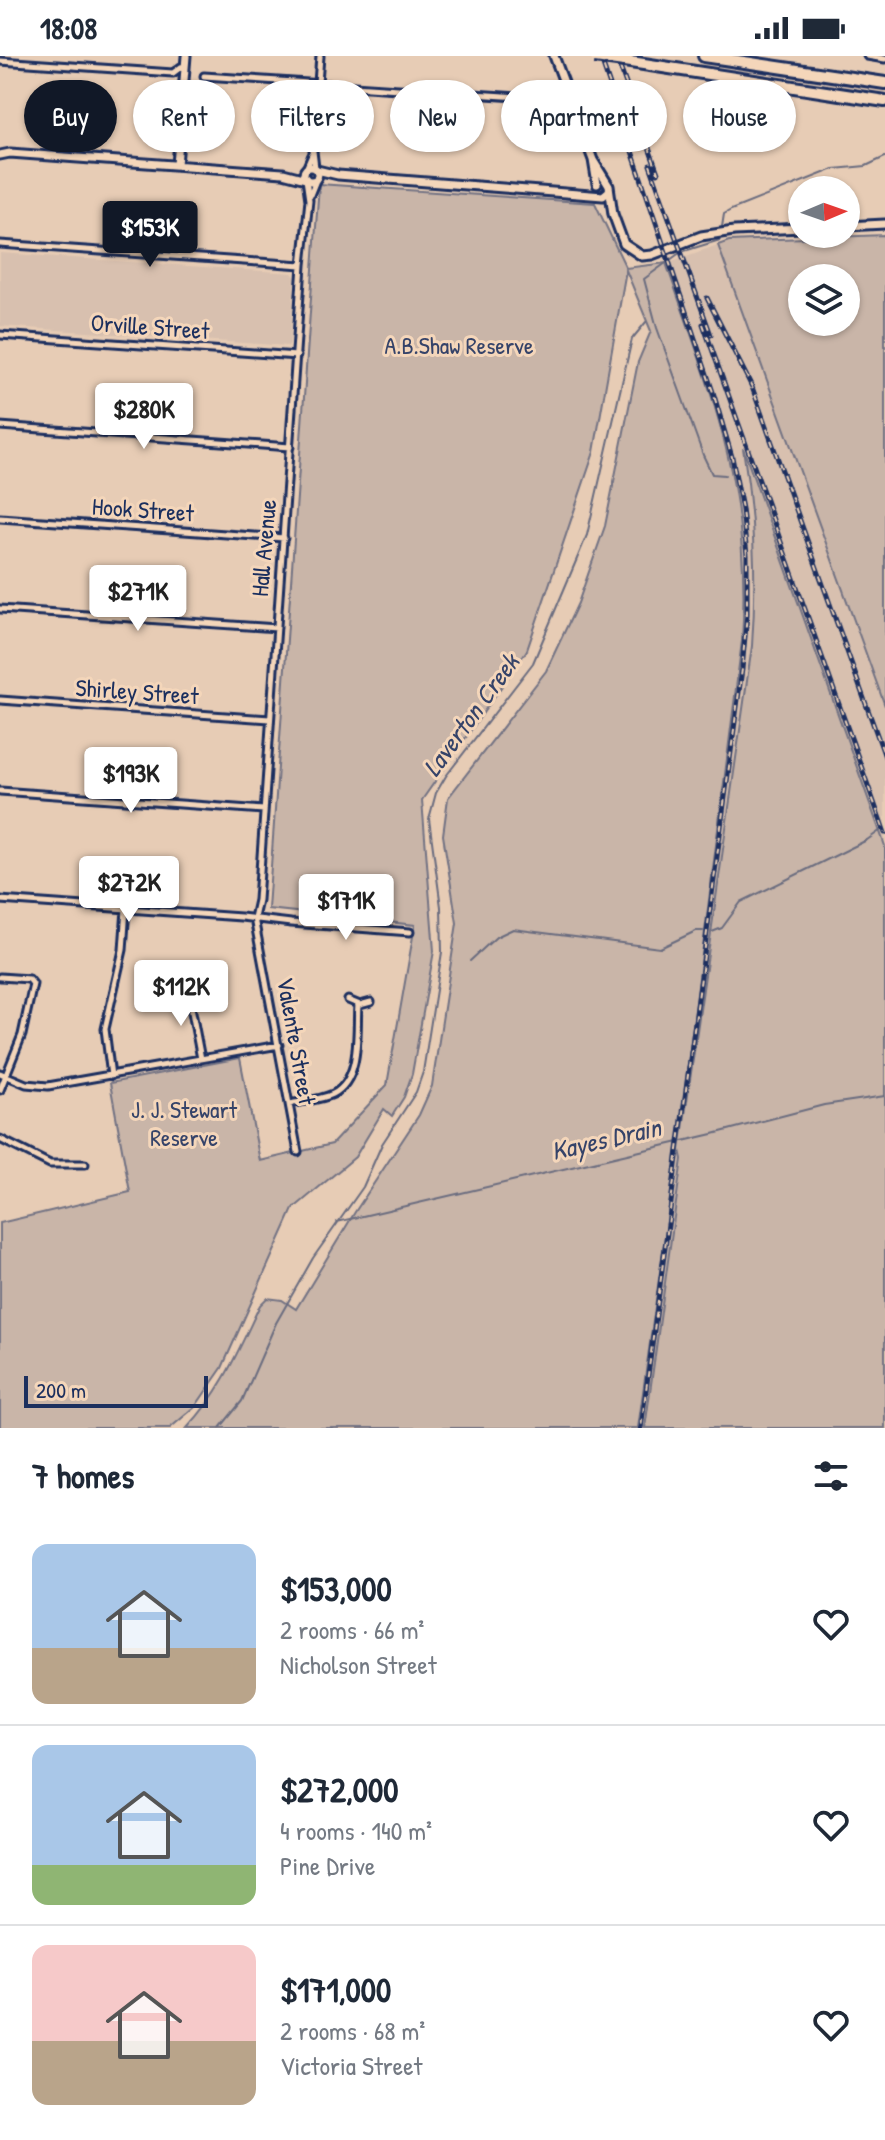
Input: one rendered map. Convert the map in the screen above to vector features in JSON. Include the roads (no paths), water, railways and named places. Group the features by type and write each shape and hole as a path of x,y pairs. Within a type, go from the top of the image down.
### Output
{"highway":[{"path":"594,56 885,101"},
{"path":"704,56 885,83"}],"street":[{"path":"181,80 184,56"},
{"path":"182,80 184,56"},
{"name":"Hall Avenue","path":"318,80 320,56"},
{"path":"554,56 563,80"},
{"path":"867,56 885,59"},
{"path":"0,61 173,73 181,67"},
{"path":"173,73 179,80"},
{"path":"204,76 269,80"},
{"path":"374,87 501,96"},
{"path":"0,152 605,196 608,187"},
{"path":"177,165 178,152"},
{"name":"Hall Avenue","path":"257,918 302,265 313,152"},
{"path":"590,152 608,187 613,214 624,244 642,256 701,236 788,229"},
{"path":"593,160 598,195 613,214"},
{"path":"574,192 603,182 608,187"},
{"path":"860,225 885,224"},
{"path":"0,244 302,265"},
{"name":"Orville Street","path":"0,335 297,356"},
{"path":"0,426 290,447"},
{"name":"Hook Street","path":"0,518 284,538"},
{"path":"0,609 277,628"},
{"name":"Shirley Street","path":"0,700 271,719"},
{"path":"0,791 264,810"},
{"path":"0,900 410,932"},
{"path":"111,1076 105,1029 123,950 126,909"},
{"name":"Valente Street","path":"257,918 298,1152"},
{"path":"0,977 29,979 33,984 22,1035 3,1074 0,1090"},
{"path":"188,991 201,1059"},
{"path":"348,1000 358,1005 371,1002"},
{"path":"289,1104 327,1096 345,1085 353,1066 358,1005"},
{"path":"3,1074 26,1084 48,1086 279,1045"},
{"path":"0,1139 50,1164 85,1164"}],"waterway":[{"name":"Laverton Creek","path":"722,227 724,214 731,210 834,169 866,166 885,157"},
{"path":"720,240 681,252 644,279 657,328 703,455 712,474 725,475"},
{"name":"Laverton Creek","path":"220,1428 242,1401 276,1323 313,1258 363,1187 382,1144 416,1092 423,1072 442,952 441,907 429,819 436,793 533,663 587,535 632,339 646,322"},
{"path":"712,932 722,928 741,902 867,840 881,830"},
{"path":"470,961 496,937 513,929 660,948 696,931 703,931"},
{"name":"Kayes Drain","path":"337,1222 824,1105 885,1096"}],"railway":[{"path":"600,56 713,392 732,457 747,555 747,614 742,669 641,1428"},
{"path":"616,56 658,173"},
{"path":"650,165 711,335"},
{"path":"707,298 752,387 885,757"},
{"path":"703,324 885,833"}],"park label":[{"name":"A.B.Shaw Reserve","path":"459,346"},
{"name":"J. J. Stewart Reserve","path":"184,1124"}]}
